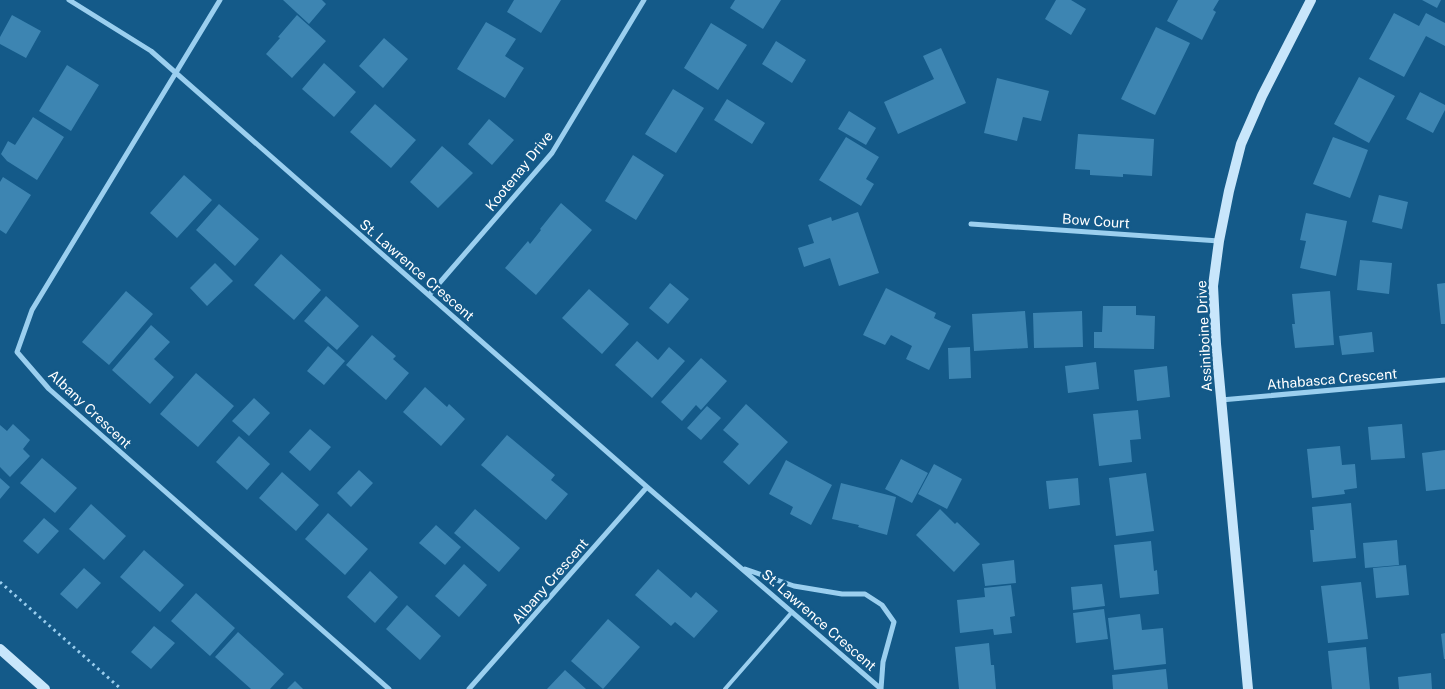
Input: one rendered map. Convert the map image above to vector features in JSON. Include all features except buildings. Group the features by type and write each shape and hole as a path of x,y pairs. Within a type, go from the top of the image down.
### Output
{"street":[{"name":"St. Lawrence Crescent","path":"69,0 146,46 647,487 881,689"},
{"name":"Albany Crescent","path":"220,0 32,310 17,352 49,389 389,689"},
{"name":"Kootenay Drive","path":"429,295 552,153 644,0"},
{"name":"Assiniboine Drive","path":"1248,689 1216,344 1213,286 1218,241 1241,144 1262,96 1311,0"},
{"name":"Bow Court","path":"971,224 1218,241"},
{"name":"Athabasca Crescent","path":"1221,400 1445,380"},
{"name":"Albany Crescent","path":"470,689 647,487"},
{"name":"St. Lawrence Crescent","path":"742,568 794,586 842,594 865,594 882,606 894,622 884,662 881,689"},
{"path":"0,649 45,689"}],"lane":[{"path":"725,689 792,612"}],"path":[{"path":"0,582 121,689"}]}
